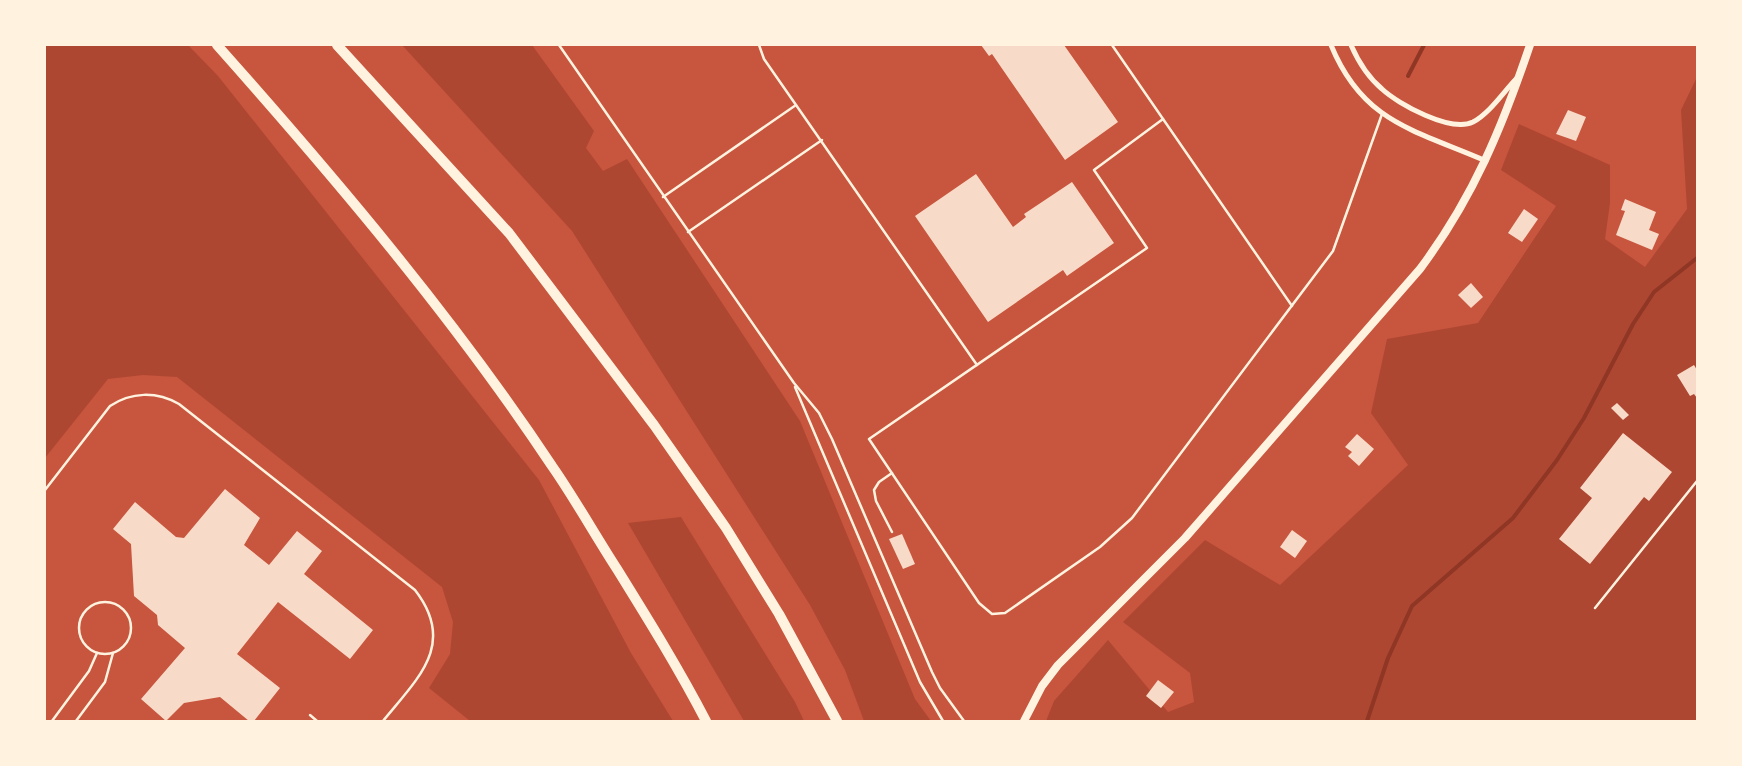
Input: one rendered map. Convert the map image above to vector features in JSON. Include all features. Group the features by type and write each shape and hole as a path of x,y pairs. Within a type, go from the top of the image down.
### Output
{"highway":[{"path":"217,45 280,116 410,273 512,408 552,466 650,622 706,721"},
{"path":"337,45 509,233 654,424 731,536 779,614 837,721"}],"main road":[{"path":"1024,721 1042,686 1058,665 1185,538 1420,269 1452,224 1473,188 1486,161 1530,45"}],"street":[{"path":"1330,45 1349,82 1366,102 1382,114 1403,126 1486,161"},
{"path":"1351,45 1368,74 1381,89 1399,102 1453,124 1463,125 1474,121 1520,74"}],"lane":[{"path":"559,45 663,197 827,427 932,672 945,696 964,721"},
{"path":"758,45 764,59 977,365"},
{"path":"1112,45 1292,306"},
{"path":"663,197 796,105"},
{"path":"1163,119 1094,170 1146,248 869,440 979,603 992,614 1005,613 1100,547 1124,527 1333,251 1382,114"},
{"path":"688,232 822,140"},
{"path":"794,383 920,682 943,721"},
{"path":"45,490 110,406 121,399 152,394 168,398 179,404 409,585 425,603 432,620 434,639 431,656 422,673 383,721"},
{"path":"892,473 879,482 874,490 876,500 892,532"},
{"path":"1595,608 1697,480"},
{"path":"108,602 124,609 131,625 127,642 114,652 97,653 84,643 79,627 80,619 91,606 108,602"},
{"path":"76,721 105,682 114,652"},
{"path":"52,721 90,671 97,653"},
{"path":"310,715 317,721"}],"shaded area":[{"path":"45,45 188,45 218,76 539,480 631,653 673,721 470,721 429,688 450,654 453,622 442,587 177,377 143,375 108,379 45,458"},
{"path":"402,45 532,45 594,131 586,148 603,171 627,159 800,421 915,699 931,721 864,721 845,670 810,605 572,231"},
{"path":"1697,77 1697,721 1046,721 1054,701 1108,640 1168,712 1194,702 1190,673 1123,622 1205,540 1280,585 1408,465 1371,413 1387,339 1478,323 1556,206 1501,170 1519,124 1610,165 1610,203 1605,239 1645,267 1687,209 1681,110"},
{"path":"681,517 795,702 804,721 744,721 628,523"}],"building":[{"path":"981,45 1064,45 1118,122 1065,160 992,54 989,56"},
{"path":"1568,110 1586,117 1576,141 1556,134"},
{"path":"976,174 1013,227 1026,217 1024,214 1072,182 1114,243 1067,276 1063,270 988,322 915,216"},
{"path":"1625,199 1656,212 1649,230 1659,234 1652,250 1616,235 1625,211 1621,210"},
{"path":"1524,209 1538,219 1522,242 1508,233"},
{"path":"1471,283 1483,297 1471,308 1458,295"},
{"path":"1694,365 1697,370 1697,398 1694,394 1690,396 1677,375"},
{"path":"1617,403 1629,415 1623,420 1611,408"},
{"path":"1623,433 1672,472 1649,501 1644,497 1590,564 1559,539 1592,498 1580,488"},
{"path":"1357,434 1374,449 1359,466 1348,456 1352,452 1345,447"},
{"path":"225,489 260,518 244,545 269,565 297,531 322,551 304,574 373,630 350,659 278,602 237,654 280,688 254,721 249,721 220,697 184,703 166,721 141,699 185,648 158,625 157,615 134,596 131,544 113,529 135,502 176,537 184,538"},
{"path":"1292,530 1307,541 1295,558 1280,547"},
{"path":"902,534 915,564 903,569 889,539"},
{"path":"1158,680 1174,692 1161,708 1146,696"}],"waterway":[{"path":"1408,76 1424,45"},
{"path":"1367,721 1388,658 1412,606 1513,518 1557,460 1584,418 1633,324 1654,292 1697,258"}]}
